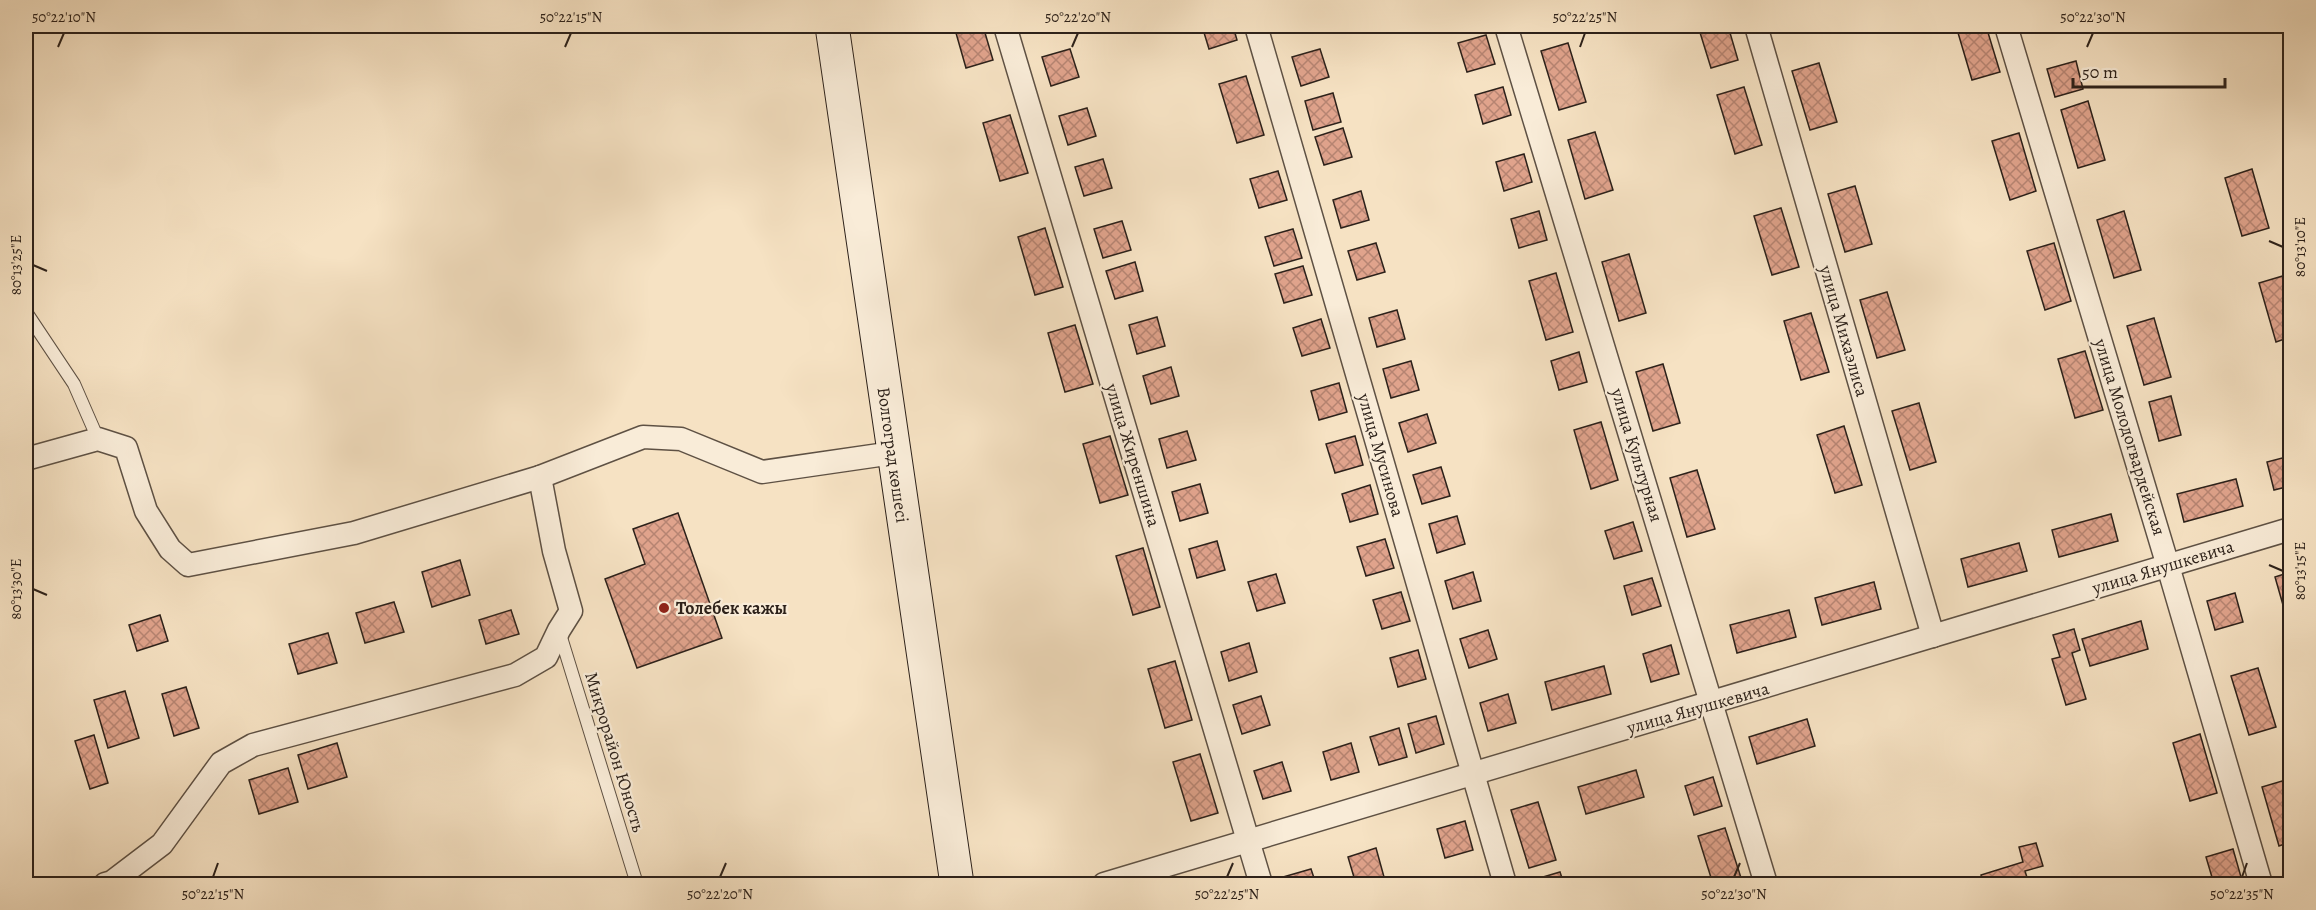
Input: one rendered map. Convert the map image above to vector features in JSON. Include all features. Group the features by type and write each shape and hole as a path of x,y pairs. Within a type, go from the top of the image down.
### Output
{"main road":[{"name":"Волгоград көшесі","path":"832,26 892,453 957,885"}],"street":[{"name":"улица Жиреншина","path":"1005,26 1262,885"},
{"name":"улица Мусинова","path":"1256,26 1505,885"},
{"name":"улица Культурная","path":"1506,26 1766,885"},
{"name":"улица Михаэлиса","path":"1756,26 1933,636"},
{"name":"улица Молодогвардейская","path":"2006,26 2168,566 2260,885"},
{"path":"26,459 98,439 126,448 146,511 170,549 188,565 354,533 540,477 643,437 681,439 762,472 892,453"},
{"path":"105,885 162,844 221,763 253,745 515,675 546,657 571,611 554,551 540,477"},
{"name":"улица Янушкевича","path":"1104,885 2290,529"}],"lane":[{"path":"26,312 74,384 98,439"},
{"name":"Микрорайон Юность","path":"559,630 637,885"}],"building":[{"path":"954,26 983,26 993,60 966,68"},
{"path":"1031,26 1054,26 1033,32"},
{"path":"1202,26 1233,26 1237,40 1209,49"},
{"path":"1535,26 1563,26 1537,33"},
{"path":"1698,26 1728,26 1738,60 1711,68"},
{"path":"1956,26 1986,26 2000,72 1972,80"},
{"path":"1486,35 1495,64 1467,72 1458,43"},
{"path":"1568,43 1586,102 1559,110 1541,51"},
{"path":"1070,49 1079,77 1051,86 1042,57"},
{"path":"1320,49 1329,77 1301,86 1292,57"},
{"path":"2076,61 2083,89 2055,97 2047,69"},
{"path":"1819,63 1837,122 1810,130 1792,71"},
{"path":"1246,76 1264,135 1237,143 1219,84"},
{"path":"1503,87 1511,115 1483,124 1475,95"},
{"path":"1744,87 1762,145 1735,154 1717,95"},
{"path":"1333,93 1341,122 1313,130 1305,101"},
{"path":"2088,101 2105,160 2078,168 2061,110"},
{"path":"1087,108 1096,136 1068,145 1059,116"},
{"path":"1010,115 1028,173 1000,181 983,123"},
{"path":"1343,128 1352,157 1324,165 1315,137"},
{"path":"1595,132 1613,190 1585,199 1568,140"},
{"path":"2019,133 2036,191 2010,200 1992,141"},
{"path":"1524,154 1532,182 1504,191 1496,162"},
{"path":"1103,159 1112,188 1084,196 1075,167"},
{"path":"2252,169 2269,228 2242,236 2225,178"},
{"path":"1278,171 1287,200 1259,208 1250,179"},
{"path":"1855,186 1872,244 1845,252 1828,194"},
{"path":"1361,191 1369,220 1341,228 1333,200"},
{"path":"1781,208 1799,267 1772,275 1754,216"},
{"path":"1539,211 1547,240 1519,248 1511,219"},
{"path":"2124,211 2141,270 2114,278 2097,220"},
{"path":"1122,221 1131,250 1103,258 1094,229"},
{"path":"1045,228 1063,287 1035,295 1018,237"},
{"path":"1293,229 1302,258 1274,266 1265,237"},
{"path":"1376,243 1385,272 1357,280 1348,251"},
{"path":"2054,243 2071,301 2045,310 2027,251"},
{"path":"1629,254 1646,313 1619,321 1602,262"},
{"path":"1135,262 1143,291 1115,299 1106,271"},
{"path":"1303,266 1312,295 1284,303 1275,274"},
{"path":"1556,273 1573,332 1546,340 1529,281"},
{"path":"2286,275 2290,289 2290,337 2276,342 2259,283"},
{"path":"1887,292 1905,350 1877,358 1860,300"},
{"path":"1397,310 1405,339 1377,347 1369,318"},
{"path":"1811,313 1829,372 1801,380 1784,321"},
{"path":"1157,317 1165,346 1137,354 1129,325"},
{"path":"2154,318 2171,377 2144,385 2127,326"},
{"path":"1321,319 1330,348 1302,356 1293,328"},
{"path":"1075,325 1093,384 1065,392 1048,333"},
{"path":"2085,351 2103,410 2075,418 2058,359"},
{"path":"1579,352 1587,382 1559,390 1551,361"},
{"path":"1411,361 1419,390 1391,398 1383,369"},
{"path":"1663,364 1680,423 1653,431 1636,372"},
{"path":"1171,367 1179,396 1151,404 1143,376"},
{"path":"1339,383 1347,412 1319,420 1311,391"},
{"path":"2171,396 2181,435 2159,441 2149,402"},
{"path":"1919,403 1936,462 1910,470 1892,411"},
{"path":"1427,414 1436,443 1408,452 1399,423"},
{"path":"1601,422 1618,480 1591,489 1574,430"},
{"path":"1844,426 1862,485 1835,493 1817,435"},
{"path":"1187,431 1196,460 1167,468 1159,439"},
{"path":"1110,436 1128,495 1100,503 1083,444"},
{"path":"1355,436 1363,465 1335,473 1326,444"},
{"path":"2290,456 2290,486 2274,490 2267,462"},
{"path":"1441,467 1450,496 1422,504 1413,475"},
{"path":"1697,470 1715,529 1687,537 1670,478"},
{"path":"2236,479 2243,506 2184,522 2177,494"},
{"path":"1200,484 1208,513 1180,521 1172,492"},
{"path":"1370,485 1378,514 1350,522 1342,494"},
{"name":"Толебек кажы","path":"678,513 722,638 637,668 605,579 645,564 633,529"},
{"path":"2111,514 2118,541 2059,557 2052,530"},
{"path":"1457,516 1465,544 1437,553 1429,524"},
{"path":"1633,522 1642,551 1614,559 1605,531"},
{"path":"1385,539 1394,568 1366,576 1357,547"},
{"path":"1217,541 1225,570 1197,578 1189,549"},
{"path":"2019,543 2027,571 1968,587 1961,559"},
{"path":"1143,548 1160,607 1133,615 1116,556"},
{"path":"460,560 470,595 432,607 422,572"},
{"path":"1473,572 1481,601 1453,609 1445,581"},
{"path":"2290,572 2290,603 2283,605 2275,577"},
{"path":"1276,574 1285,603 1257,611 1248,582"},
{"path":"1652,578 1661,606 1632,615 1624,586"},
{"path":"1874,582 1881,609 1822,625 1815,598"},
{"path":"1401,592 1410,621 1382,629 1373,600"},
{"path":"2235,593 2243,622 2215,630 2207,601"},
{"path":"394,602 404,632 365,643 356,613"},
{"path":"511,610 519,634 486,644 479,620"},
{"path":"1789,610 1796,637 1737,653 1730,625"},
{"path":"160,615 168,641 137,651 129,625"},
{"path":"2141,621 2148,649 2090,666 2082,639"},
{"path":"2074,629 2080,650 2072,653 2086,699 2066,705 2052,659 2060,657 2053,635"},
{"path":"1488,630 1497,659 1469,668 1460,639"},
{"path":"328,633 337,663 298,674 289,644"},
{"path":"1249,643 1257,672 1229,681 1221,652"},
{"path":"1671,645 1679,674 1651,682 1643,654"},
{"path":"1418,650 1426,679 1398,687 1390,658"},
{"path":"1175,661 1192,720 1165,728 1148,669"},
{"path":"1604,666 1611,694 1552,710 1545,682"},
{"path":"2258,668 2276,727 2249,735 2231,676"},
{"path":"186,687 199,728 174,736 162,694"},
{"path":"125,691 139,738 108,748 94,700"},
{"path":"1508,694 1516,723 1488,731 1480,703"},
{"path":"1261,696 1270,725 1242,734 1233,705"},
{"path":"1436,716 1444,744 1416,753 1408,724"},
{"path":"1807,719 1815,746 1757,764 1749,737"},
{"path":"1399,728 1407,757 1379,765 1370,737"},
{"path":"2200,734 2217,793 2190,801 2173,743"},
{"path":"94,735 108,783 90,789 75,741"},
{"path":"337,743 347,777 308,789 298,755"},
{"path":"1351,743 1359,772 1331,780 1323,752"},
{"path":"1200,754 1218,813 1191,821 1173,762"},
{"path":"1282,762 1291,791 1263,799 1254,771"},
{"path":"288,768 298,802 259,814 249,780"},
{"path":"1636,770 1644,797 1586,814 1578,787"},
{"path":"1713,777 1722,806 1694,815 1685,786"},
{"path":"2289,779 2290,842 2279,846 2262,787"},
{"path":"1538,802 1556,860 1529,868 1511,810"},
{"path":"1465,821 1473,850 1445,858 1437,829"},
{"path":"1725,828 1743,884 1713,884 1698,836"},
{"path":"2036,843 2043,866 2025,871 2029,884 1983,884 1981,875 2023,862 2019,847"},
{"path":"1376,848 1384,877 1356,884 1348,857"},
{"path":"2233,849 2243,884 2214,884 2206,857"},
{"path":"1311,869 1316,884 1285,884 1283,877"},
{"path":"1560,872 1564,884 1535,884 1533,880"}],"place":[{"name":"Толебек кажы","path":"664,608"}]}
